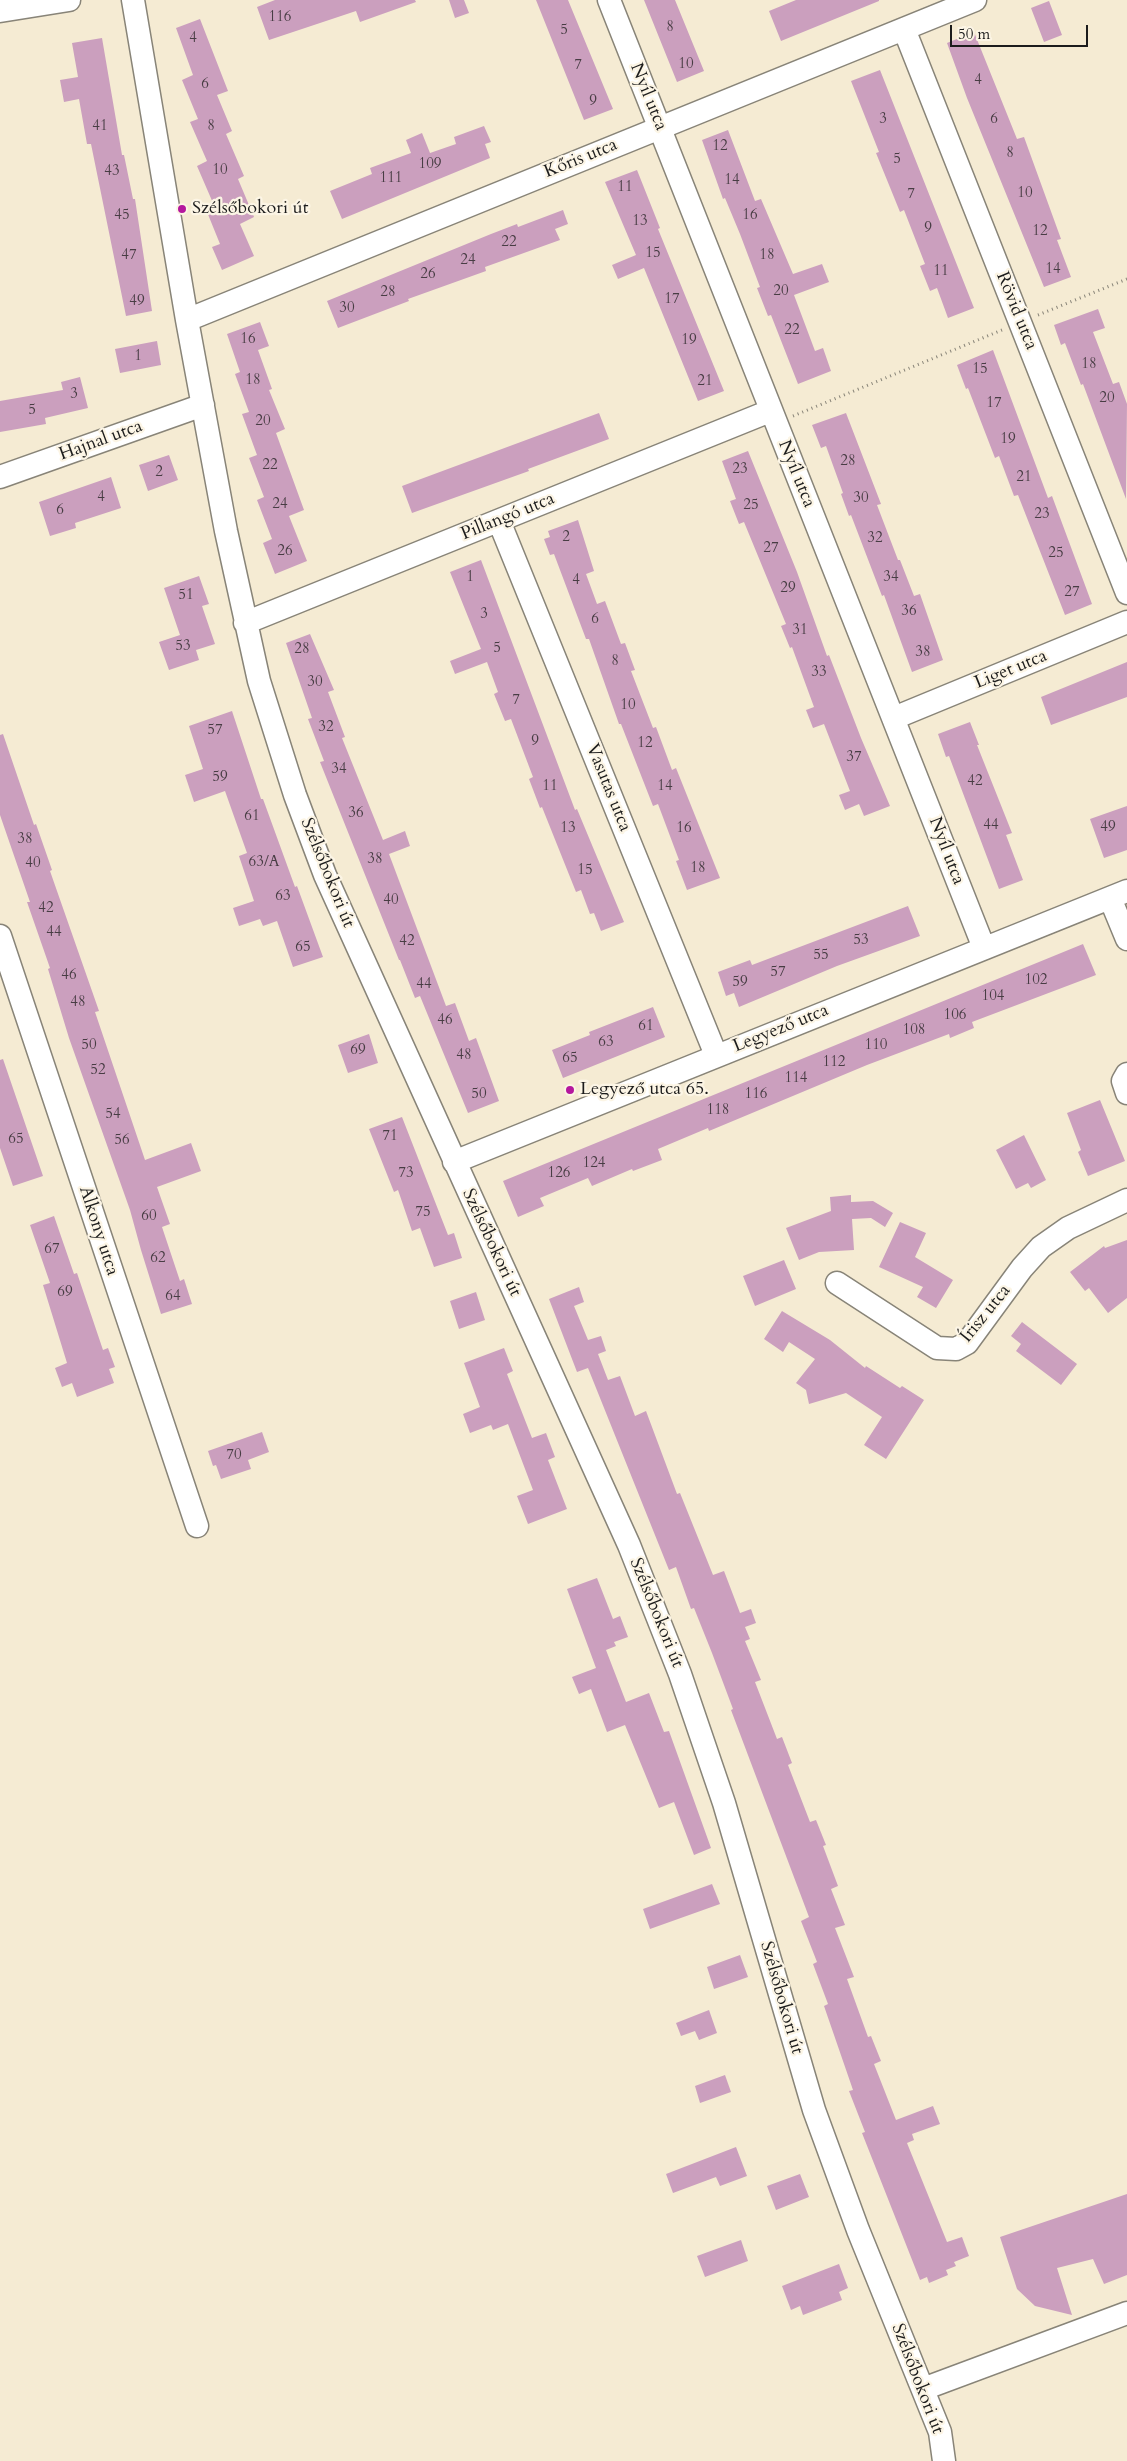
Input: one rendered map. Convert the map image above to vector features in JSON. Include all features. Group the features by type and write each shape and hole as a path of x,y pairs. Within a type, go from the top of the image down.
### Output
{"street":[{"path":"0,11 69,0"},
{"name":"Szélsőbokori út","path":"133,0 187,320 245,623 259,681 294,795 325,875 629,1545 680,1674 724,1803 814,2110 858,2230 940,2432 944,2461"},
{"name":"Nyíl utca","path":"609,0 770,412 894,718 984,948"},
{"name":"Kőris utca","path":"187,320 975,0"},
{"name":"Rövid utca","path":"904,30 1127,593"},
{"name":"Hajnal utca","path":"0,477 203,404"},
{"name":"Pillangó utca","path":"245,623 770,412"},
{"name":"Vasutas utca","path":"499,521 716,1055"},
{"name":"Liget utca","path":"894,718 1127,622"},
{"name":"Legyező utca","path":"454,1162 1118,894 1127,939"},
{"name":"Alkony utca","path":"0,936 196,1526"},
{"path":"1127,1074 1123,1081 1127,1093"},
{"name":"Írisz utca","path":"837,1283 936,1348 956,1349 966,1343 1022,1268 1042,1247 1068,1228 1127,1200"},
{"path":"923,2389 1127,2314"}],"path":[{"path":"770,412 783,420 1127,279"}],"building":[{"path":"275,0 415,0 416,2 360,22 356,11 269,40 257,7"},
{"path":"449,0 464,0 469,13 455,18"},
{"path":"536,0 568,0 613,109 584,120"},
{"path":"644,0 675,0 704,71 677,82"},
{"path":"796,0 879,1 781,41 769,11"},
{"path":"1049,1 1062,35 1044,42 1031,8"},
{"path":"200,19 228,91 217,95 232,131 226,134 244,176 238,179 254,217 240,224 254,256 222,270 212,247 220,244 205,207 213,203 197,166 207,161 190,122 198,119 182,80 193,75 176,28"},
{"path":"974,32 1017,139 1024,137 1061,239 1057,240 1071,277 1044,287 967,98 947,43"},
{"path":"102,38 122,155 124,155 133,199 135,199 152,311 126,316 91,144 87,144 79,99 64,102 60,80 78,77 72,43"},
{"path":"880,70 974,308 948,318 937,288 930,291 920,266 925,264 904,210 900,212 876,153 879,152 851,81"},
{"path":"484,126 491,142 485,144 490,158 342,219 330,191 372,174 370,168 411,153 406,140 422,133 430,153 456,144 454,137"},
{"path":"728,130 755,201 761,199 793,274 822,264 829,282 794,295 815,351 823,348 831,371 798,384 771,315 768,316 757,288 760,287 725,198 723,199 702,140"},
{"path":"637,170 660,228 658,229 724,391 698,401 644,268 618,279 612,265 636,255 605,182"},
{"path":"563,210 568,224 555,229 560,240 485,267 486,271 408,299 409,301 338,328 327,301 491,234 517,224 518,227"},
{"path":"1098,309 1105,328 1093,332 1113,384 1119,382 1127,404 1126,499 1083,384 1081,385 1065,343 1061,345 1054,325"},
{"path":"260,322 269,346 258,350 272,389 269,390 285,429 276,433 304,510 289,516 307,561 275,574 263,543 272,539 257,500 264,497 249,458 257,455 242,414 249,412 235,374 240,372 227,334"},
{"path":"157,341 161,365 120,373 115,349"},
{"path":"993,350 1048,498 1052,496 1092,604 1065,615 1018,495 1014,496 999,456 995,458 957,365"},
{"path":"80,377 88,408 45,418 46,424 0,432 0,401 63,390 61,382"},
{"path":"599,413 609,439 528,469 529,471 412,513 402,486"},
{"path":"846,413 881,504 877,505 898,560 900,560 914,596 920,594 943,660 912,672 884,595 882,596 851,515 849,516 826,446 821,448 812,425"},
{"path":"748,451 797,572 827,656 829,655 890,806 864,816 859,804 845,810 839,795 850,791 824,724 813,728 806,710 814,707 792,647 790,648 781,626 786,624 744,522 739,524 730,501 736,499 722,461"},
{"path":"169,455 178,480 148,491 139,465"},
{"path":"111,477 121,508 75,523 76,528 50,536 39,502"},
{"path":"578,520 594,571 586,574 597,604 605,601 621,644 625,643 635,670 631,671 653,728 656,727 672,770 676,768 720,878 687,890 676,861 679,860 658,804 653,806 621,724 619,724 589,639 586,639 554,554 550,555 544,539 550,537 548,531"},
{"path":"481,560 575,810 577,809 624,922 601,931 594,913 590,914 581,890 576,892 542,807 540,808 529,779 533,777 511,719 505,721 494,694 498,692 487,662 455,674 450,661 481,649 450,572"},
{"path":"199,576 209,604 202,606 215,644 196,650 199,660 169,670 159,642 180,635 164,588"},
{"path":"310,634 334,690 328,692 345,737 342,738 383,840 405,831 410,846 389,854 446,1006 455,1003 469,1041 476,1038 499,1101 468,1113 420,996 415,998 320,762 324,761 308,719 312,718 286,643"},
{"path":"1127,662 1127,697 1051,725 1041,697"},
{"path":"232,711 261,799 263,799 323,957 293,967 277,921 263,926 260,919 239,926 233,908 254,901 239,856 247,853 225,791 194,802 185,775 203,769 189,726"},
{"path":"970,722 979,745 977,745 1012,833 1006,835 1023,880 999,889 949,756 946,757 938,734"},
{"path":"3,734 34,825 36,824 52,870 50,871 99,1011 95,1012 145,1160 191,1143 201,1171 157,1187 170,1224 162,1227 180,1281 184,1279 192,1304 161,1314 130,1210 69,1038 48,969 50,968 27,902 30,902 0,815 0,735"},
{"path":"1127,806 1127,850 1104,858 1090,819"},
{"path":"908,906 920,936 837,966 739,1007 734,993 726,996 718,972 750,960 752,965"},
{"path":"1083,944 1096,975 972,1022 974,1028 950,1038 949,1034 867,1065 709,1131 708,1128 658,1149 662,1160 633,1171 632,1169 592,1186 588,1178 540,1198 544,1206 518,1217 503,1181"},
{"path":"653,1007 665,1037 563,1078 552,1050 590,1035 589,1032"},
{"path":"369,1034 378,1063 348,1073 338,1045"},
{"path":"3,1059 43,1176 13,1186 0,1148 0,1060"},
{"path":"1100,1100 1125,1161 1088,1176 1078,1152 1081,1150 1067,1113"},
{"path":"402,1117 448,1235 454,1233 462,1258 434,1267 420,1228 412,1231 398,1190 394,1192 369,1129"},
{"path":"1024,1135 1046,1180 1031,1188 1028,1183 1016,1189 996,1150"},
{"path":"851,1195 851,1202 873,1201 893,1213 885,1227 871,1218 852,1219 854,1250 819,1252 799,1260 786,1228 831,1211 830,1197"},
{"path":"54,1216 74,1274 77,1273 103,1350 108,1348 115,1367 109,1369 114,1383 77,1397 72,1383 62,1387 55,1368 67,1363 43,1285 50,1283 30,1225"},
{"path":"900,1222 926,1233 915,1257 953,1280 936,1308 917,1297 923,1287 879,1267"},
{"path":"1127,1240 1127,1298 1108,1313 1089,1288 1085,1291 1070,1272 1104,1246 1105,1248"},
{"path":"784,1260 796,1289 755,1306 743,1276"},
{"path":"579,1287 584,1302 574,1306 588,1340 601,1336 606,1351 598,1354 608,1380 620,1376 635,1416 646,1411 677,1494 680,1493 713,1575 724,1571 740,1613 751,1609 756,1623 745,1627 750,1639 745,1641 761,1680 755,1682 777,1739 782,1737 792,1763 788,1765 810,1822 816,1820 826,1845 823,1846 838,1886 831,1889 845,1925 835,1928 854,1977 847,1979 868,2037 871,2036 881,2061 874,2064 896,2120 933,2106 940,2124 912,2134 914,2140 907,2143 947,2242 962,2237 969,2256 954,2262 956,2266 946,2270 948,2275 929,2283 927,2277 920,2280 862,2133 865,2132 849,2091 853,2090 824,2006 828,2004 813,1964 817,1962 801,1921 809,1917 731,1710 733,1709 712,1653 694,1608 691,1609 676,1567 669,1570 588,1368 577,1372 549,1299"},
{"path":"476,1292 485,1320 459,1329 450,1301"},
{"path":"782,1311 830,1340 865,1368 866,1366 900,1388 902,1386 924,1400 886,1459 864,1445 882,1417 846,1393 809,1404 806,1390 796,1383 815,1359 789,1342 783,1352 764,1339"},
{"path":"1022,1322 1077,1364 1061,1385 1016,1351 1021,1344 1011,1336"},
{"path":"504,1348 513,1371 507,1374 532,1438 546,1433 555,1457 548,1460 567,1509 528,1524 517,1496 533,1490 508,1424 493,1430 491,1425 470,1433 463,1414 480,1407 464,1363"},
{"path":"262,1432 269,1452 248,1460 251,1469 221,1479 216,1465 213,1466 208,1451"},
{"path":"597,1578 613,1619 620,1616 628,1637 614,1642 616,1646 606,1650 626,1702 649,1693 664,1732 669,1731 711,1848 694,1855 674,1802 659,1808 625,1725 607,1732 591,1689 579,1694 572,1677 596,1668 567,1589"},
{"path":"712,1884 720,1904 650,1929 643,1909"},
{"path":"740,1955 748,1977 714,1989 707,1967"},
{"path":"709,2010 717,2033 699,2040 695,2031 681,2036 676,2023"},
{"path":"725,2075 731,2092 700,2103 695,2086"},
{"path":"736,2147 747,2176 720,2186 716,2177 673,2193 666,2174"},
{"path":"800,2174 809,2197 776,2210 767,2186"},
{"path":"1127,2194 1127,2275 1104,2284 1093,2259 1057,2268 1072,2315 1035,2306 1017,2289 1000,2237"},
{"path":"741,2240 748,2261 705,2277 697,2256"},
{"path":"839,2264 848,2288 839,2292 842,2300 803,2315 800,2306 791,2310 782,2286"}],"place":[{"name":"Szélsőbokori út","path":"182,209"},
{"name":"Legyező utca 65.","path":"570,1090"}]}
